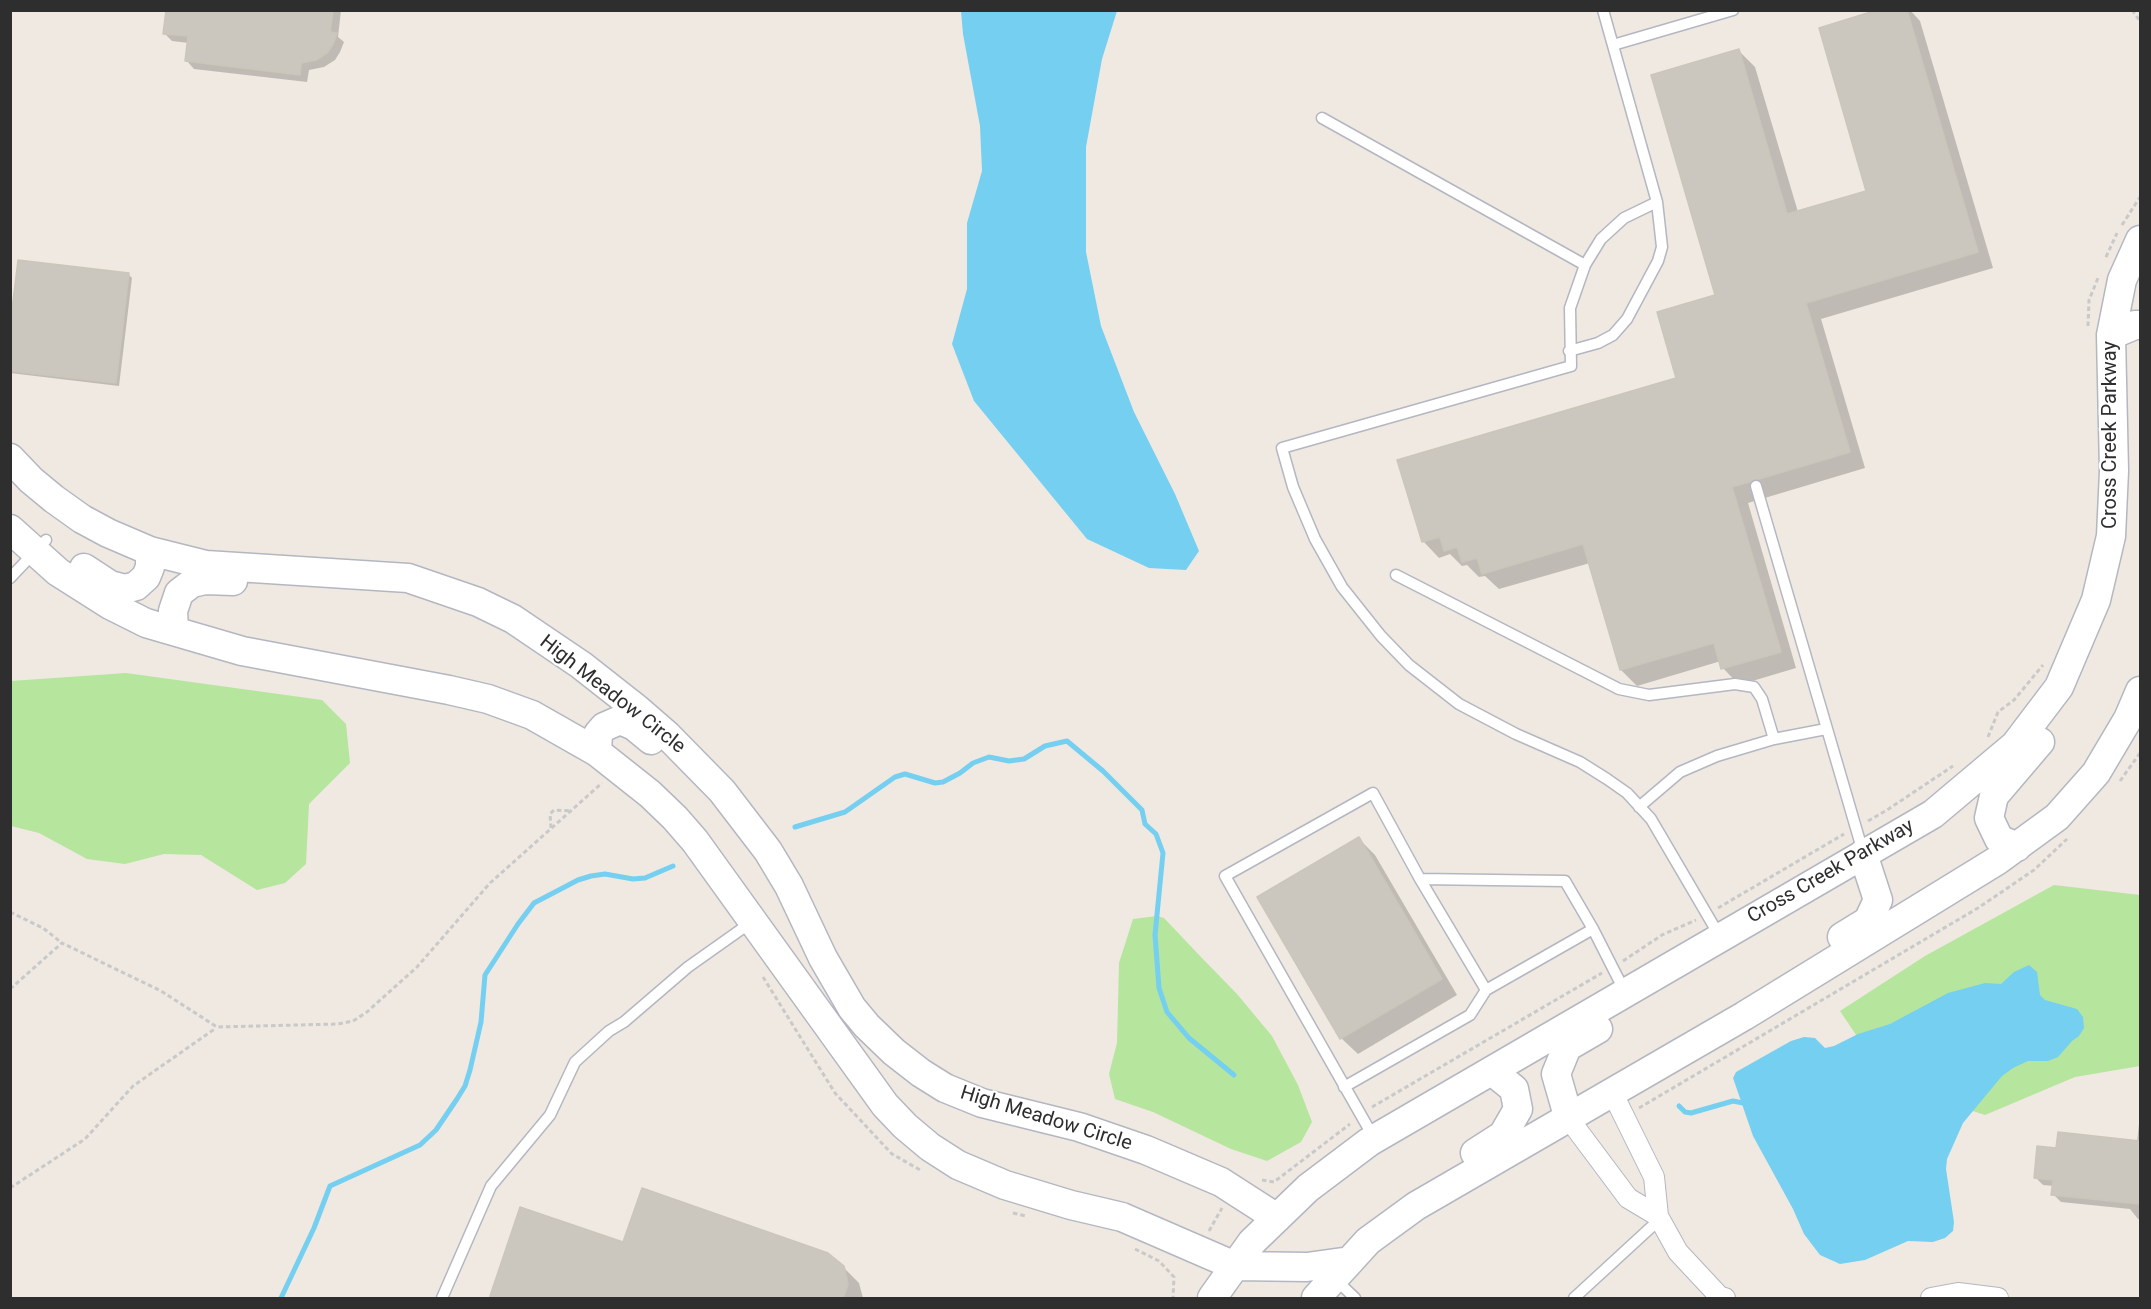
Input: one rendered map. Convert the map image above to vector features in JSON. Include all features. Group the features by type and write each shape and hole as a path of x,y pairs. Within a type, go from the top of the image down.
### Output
{"street":[{"name":"Cross Creek Parkway","path":"1212,1299 1252,1242 1368,1127 1492,1071 1625,992 1713,926 1859,840 1933,814 2016,745 2059,687 2096,600 2111,536 2114,471 2099,335 2140,240"},
{"path":"2099,335 2140,325"},
{"name":"High Meadow Circle","path":"10,458 46,493 82,519 150,551 179,560 215,566 408,578 478,602 513,619 580,665 667,735 695,762 734,806 768,851 789,886 823,958 852,1008 894,1052 945,1088 982,1103 1079,1127 1146,1150 1221,1182 1277,1218"},
{"path":"10,513 40,546 58,572 110,605 146,623 242,651 488,699 532,715 597,752 620,769 675,818 715,867 885,1105 904,1126 930,1147 958,1165 1005,1185 1071,1205 1122,1217 1235,1266 1307,1267 1333,1279 1368,1241 1416,1206 1569,1119 1618,1104 1744,1016 1998,860 2056,817 2096,773 2128,719 2140,691"},
{"path":"10,528 110,585 125,589 136,586 146,577 150,567 150,551"},
{"path":"174,630 173,611 179,593 192,583 206,580 341,588 408,578"},
{"path":"2017,846 1999,839 1989,818 1995,796 2058,721 2081,678 2076,648"},
{"path":"597,752 598,734 604,727 620,720 634,726 666,753 719,809 768,851"},
{"path":"1744,1016 1769,982 1868,921 1878,900 1859,840"},
{"path":"1659,1218 1628,1198 1569,1119 1556,1074 1567,1047 1691,975 1713,926"},
{"path":"1390,1225 1398,1200 1503,1135 1518,1109 1514,1089 1492,1071"},
{"path":"1618,1104 1654,1177 1659,1218 1678,1252 1720,1297 1725,1299"},
{"path":"1930,1299 1958,1293 1998,1299"}],"lane":[{"path":"1569,351 1598,343 1613,335 1627,319 1658,261 1662,247 1657,202 1603,10"},
{"path":"1613,45 1733,10"},
{"path":"1322,118 1585,265"},
{"path":"1657,202 1624,218 1601,239 1585,265 1570,308 1571,366 1282,448 1297,498 1315,539 1342,587 1381,636 1409,665 1460,704 1516,734 1580,762 1607,778 1627,794 1651,819 1713,926"},
{"path":"1756,486 1859,840"},
{"path":"10,578 40,546"},
{"path":"1396,575 1619,689 1649,695 1736,684 1754,687 1762,699 1774,739"},
{"path":"1639,807 1680,772 1717,756 1774,739 1826,729"},
{"path":"1368,1127 1225,876 1373,793 1420,879 1486,990"},
{"path":"1420,879 1565,881 1593,929 1625,992"},
{"path":"442,1299 491,1186 550,1115 575,1062 609,1030 624,1022 688,967 753,921"},
{"path":"1344,1087 1470,1015 1486,990 1593,929"},
{"path":"1574,1299 1659,1218"},
{"path":"1333,1279 1355,1299"}],"path":[{"path":"2132,10 2140,21"},
{"path":"2104,261 2112,241 2140,197"},
{"path":"2099,335 2089,300 2100,271"},
{"path":"1981,744 1988,738 1998,712 2014,700 2049,658"},
{"path":"1256,1180 1274,1182 1368,1127 1380,1102 1612,967 1662,935 1713,926 1859,840 1887,810 1958,762"},
{"path":"10,1188 85,1139 133,1086 216,1027 338,1024 353,1021 367,1012 417,967 490,883 620,769"},
{"path":"551,828 550,814 554,810 571,811"},
{"path":"10,912 43,928 62,943 161,991 216,1027"},
{"path":"1618,1104 1956,920"},
{"path":"10,989 62,943"},
{"path":"1208,1233 1226,1203"}],"green space":[{"path":"126,673 322,700 346,724 350,763 309,804 306,864 285,883 257,890 201,855 164,854 125,864 87,859 39,833 11,826 11,681"},
{"path":"2054,885 2140,895 2140,1066 2075,1077 1985,1115 1889,1084 1840,1011 1925,956"},
{"path":"1157,916 1164,918 1237,994 1272,1036 1298,1085 1312,1122 1301,1142 1267,1161 1231,1149 1153,1112 1115,1099 1109,1074 1117,1043 1119,963 1133,919"}],"water":[{"path":"961,11 1117,11 1102,59 1086,147 1086,252 1101,326 1134,412 1175,494 1199,551 1186,570 1149,568 1087,539 974,401 952,344 967,289 967,223 982,171 980,126"},
{"path":"2029,965 2037,972 2040,995 2045,1000 2077,1009 2083,1017 2084,1028 2058,1057 2048,1061 2028,1061 2002,1076 1963,1123 1947,1159 1946,1169 1954,1222 1953,1231 1945,1238 1933,1242 1908,1241 1865,1260 1840,1264 1820,1255 1804,1234 1753,1136 1733,1078 1736,1072 1791,1041 1804,1037 1815,1038 1825,1048 1834,1046 1858,1034 1890,1024 1948,993 1985,983 2001,984 2014,972"}],"building":[{"path":"166,10 333,10 330,32 337,33 327,53 316,60 301,63 300,75 185,61 188,36 163,34"},
{"path":"1877,10 1907,10 1978,252 1806,303 1850,452 1732,487 1781,652 1721,669 1714,643 1620,670 1583,544 1482,574 1477,558 1462,562 1457,547 1444,551 1440,537 1422,542 1397,460 1676,378 1657,312 1715,295 1651,75 1739,49 1787,214 1866,191 1819,28"},
{"path":"18,260 129,273 116,383 10,371 10,326"},
{"path":"1359,837 1442,979 1340,1039 1257,897"},
{"path":"2058,1132 2140,1141 2140,1204 2051,1195 2053,1180 2034,1178 2037,1146 2056,1148"},
{"path":"642,1188 828,1253 844,1266 848,1284 843,1299 489,1299 520,1207 623,1242"}],"waterway":[{"path":"795,827 845,812 895,777 905,774 935,783 943,782 973,763 989,757 1009,761 1024,759 1045,746 1067,741 1103,771 1142,810 1145,824 1156,834 1163,853 1155,935 1159,988 1167,1012 1189,1038 1234,1075"},
{"path":"281,1298 314,1228 330,1186 420,1145 436,1130 457,1099 465,1086 470,1070 481,1022 485,975 534,903 578,880 591,876 605,874 633,879 645,878 673,866"},
{"path":"1679,1106 1685,1112 1691,1113 1733,1101 1743,1103"}]}
